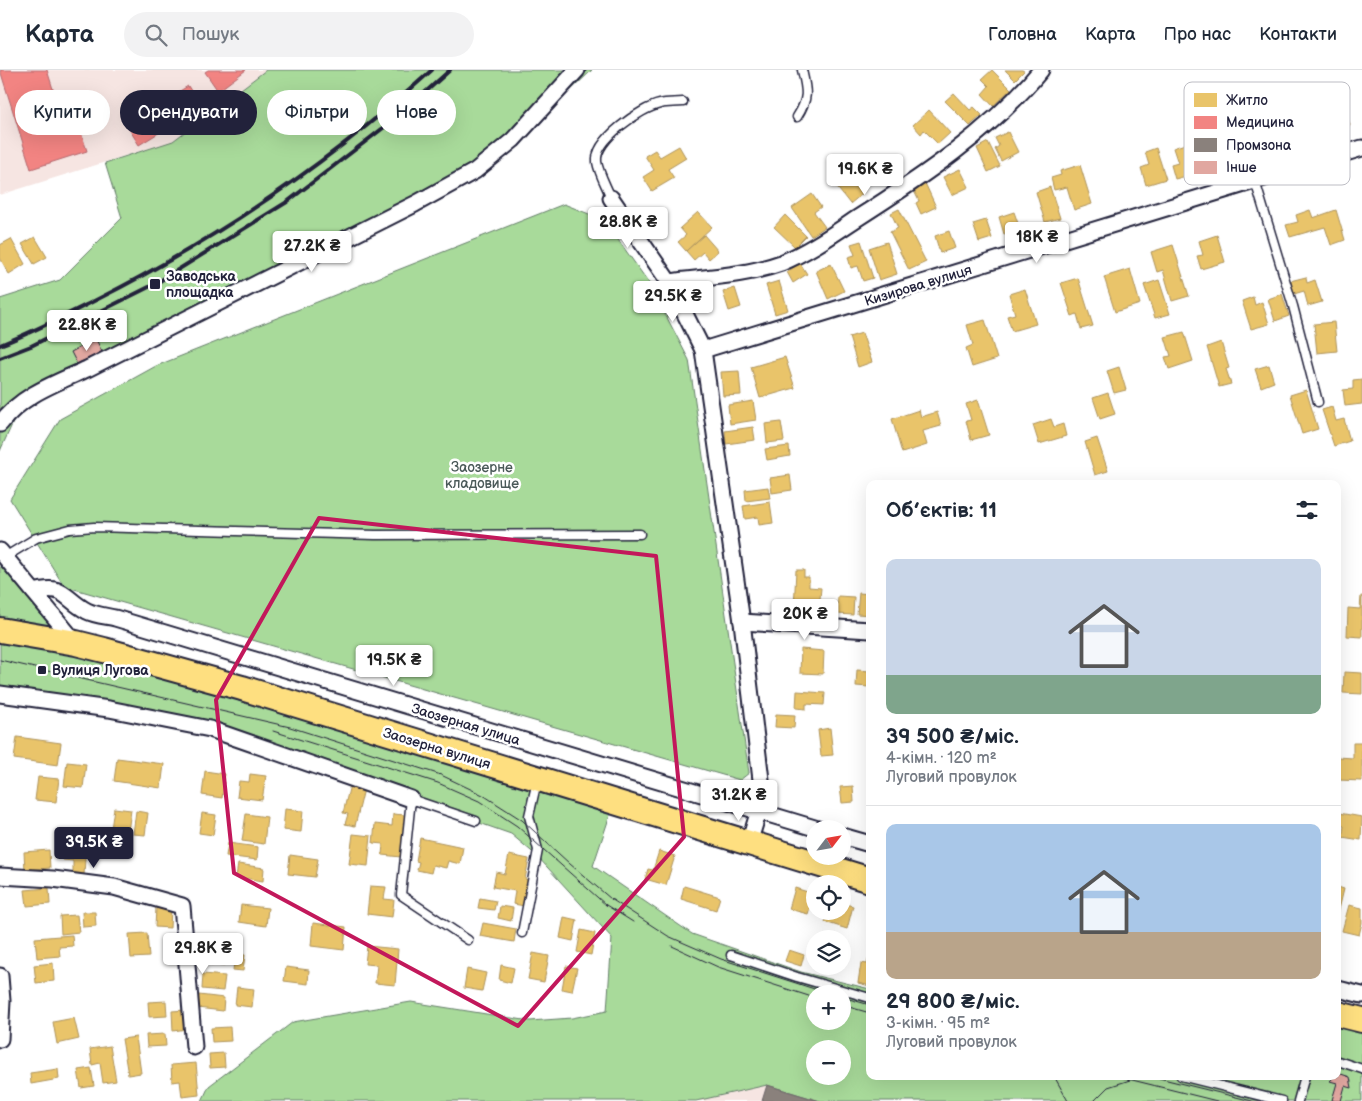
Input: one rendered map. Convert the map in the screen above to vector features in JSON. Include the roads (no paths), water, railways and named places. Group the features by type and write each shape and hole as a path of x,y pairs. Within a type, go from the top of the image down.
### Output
{"main road":[{"name":"Заозерна вулиця","path":"0,630 76,643 242,688 866,879"},
{"path":"1341,1015 1362,1020"}],"street":[{"path":"0,424 7,414 27,398 45,388 87,369 415,204 475,171 513,140 576,70"},
{"path":"669,282 750,272 781,262 809,249 886,200 965,143 998,114 1041,70"},
{"name":"Кизирова вулиця","path":"1350,152 1362,148"},
{"name":"Кизирова вулиця","path":"703,350 1242,185"},
{"path":"611,198 669,282 703,350 742,622 762,788 761,804 749,843"},
{"path":"2,554 76,643"},
{"name":"Заозерная улица","path":"34,592 45,589 62,592 91,613 115,618 222,652 806,825"},
{"path":"742,622 866,630"},
{"path":"0,694 109,709 210,729 411,799"},
{"path":"851,839 866,843"},
{"path":"0,876 53,879 114,887 182,906 194,1046"},
{"path":"0,976 2,1001 0,1039"},
{"path":"1341,989 1362,995"}],"lane":[{"path":"797,117 805,104 807,91 802,70"},
{"path":"611,198 597,161 598,151 605,140 641,111 660,104 683,102"},
{"path":"1256,185 1294,306 1318,402"},
{"path":"2,554 36,538 70,529 94,527 375,534 640,534"},
{"path":"522,933 538,850 529,816 537,779"},
{"path":"468,940 401,895 411,799 476,821"},
{"path":"731,955 866,997"},
{"path":"1341,1062 1362,1068"},
{"path":"1197,1080 1282,1101"},
{"path":"1298,1101 1304,1080"}],"tram line":[{"path":"0,660 290,727 441,775 483,795 522,820 611,899 668,936 721,959 806,986"},
{"path":"273,731 438,783 479,801 517,826 606,905 633,922"},
{"path":"672,946 718,967 806,995"},
{"path":"851,1000 866,1004"},
{"path":"851,1008 866,1012"},
{"path":"1056,1080 1068,1101"},
{"path":"1094,1101 1108,1087 1130,1080"},
{"path":"1132,1080 1217,1101"},
{"path":"1167,1080 1252,1101"}],"railway":[{"path":"0,345 96,300 185,251 229,224 272,196 354,136 432,70"},
{"path":"0,358 31,346 155,284 287,202 400,115 450,70"}],"place":[{"name":"Заводська площадка","path":"155,284"},
{"name":"Вулиця Лугова","path":"42,670"}],"park label":[{"name":"Заозерне кладовище","path":"482,476"}]}
